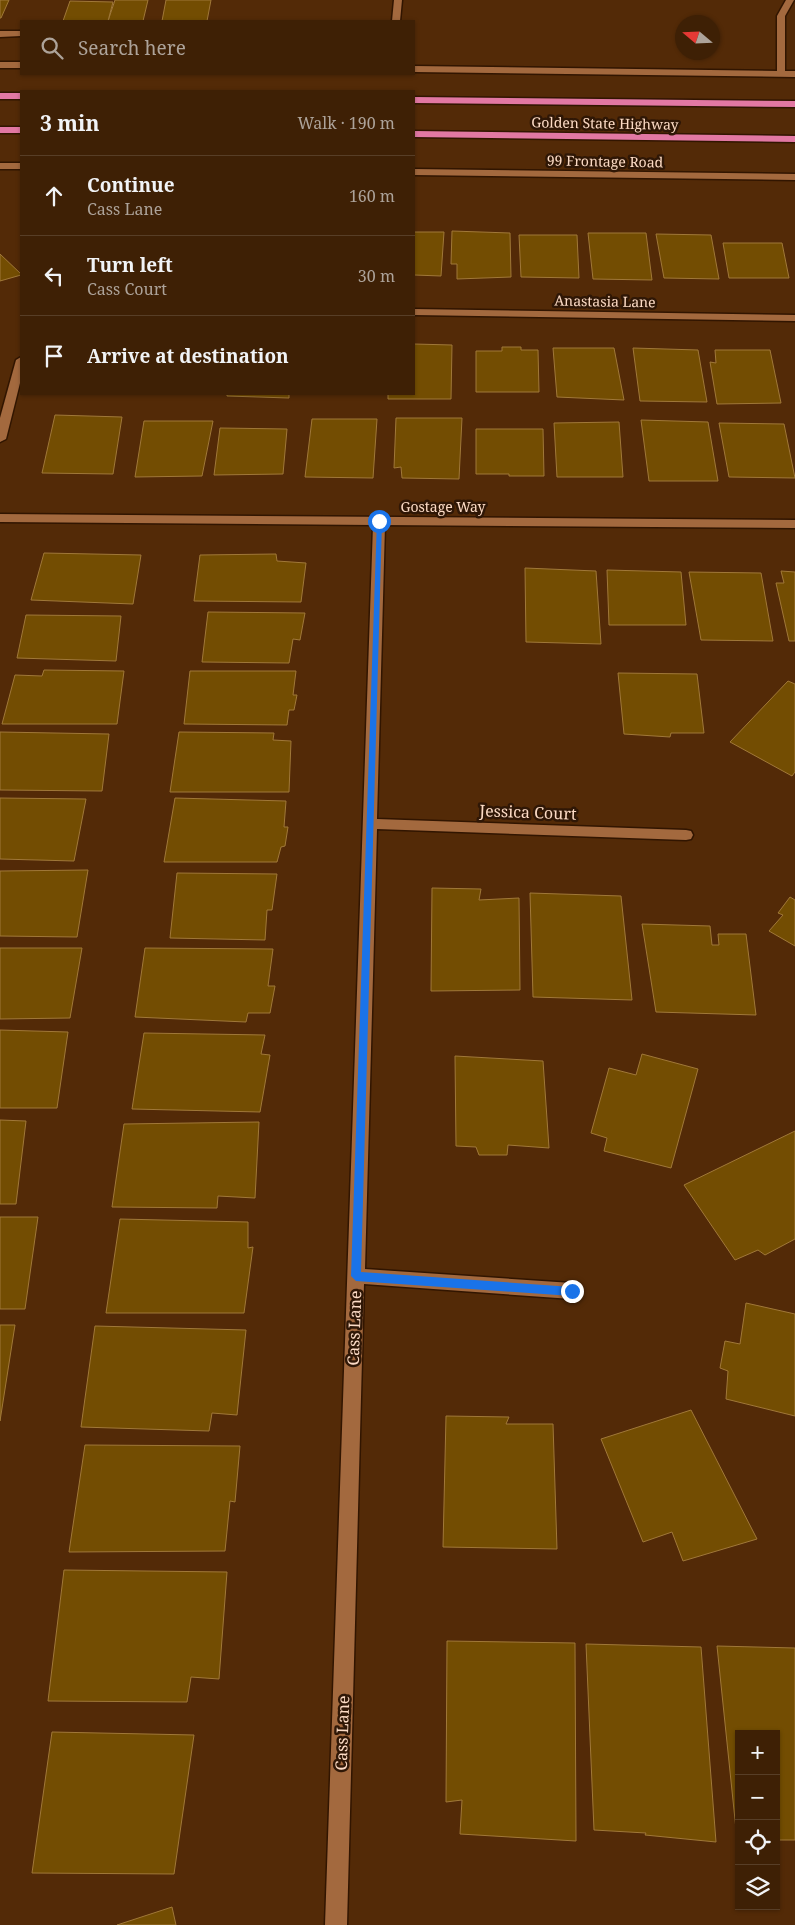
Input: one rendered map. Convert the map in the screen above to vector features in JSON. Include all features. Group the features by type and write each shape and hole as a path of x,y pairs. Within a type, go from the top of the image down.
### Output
{"highway":[{"path":"0,96 20,96"},
{"name":"Golden State Highway","path":"415,100 795,104"},
{"path":"0,130 20,130"},
{"name":"Golden State Highway","path":"415,134 795,139"}],"street":[{"path":"396,20 398,0"},
{"path":"782,74 781,16 790,0"},
{"path":"0,34 20,34"},
{"path":"0,65 20,65"},
{"path":"415,69 795,74"},
{"path":"0,166 20,166"},
{"name":"99 Frontage Road","path":"415,172 795,178"},
{"name":"Anastasia Lane","path":"415,312 795,318"},
{"path":"0,439 20,364"},
{"name":"Gostage Way","path":"0,518 795,524"},
{"name":"Cass Lane","path":"336,1925 379,521"},
{"name":"Jessica Court","path":"370,824 686,835"},
{"path":"356,1276 572,1291"}],"building":[{"path":"0,0 9,0 1,18 0,18"},
{"path":"115,0 148,0 143,20 108,20"},
{"path":"166,0 211,0 207,20 162,20"},
{"path":"70,1 113,2 108,20 63,20"},
{"path":"452,231 510,233 511,277 457,279 457,264 451,264"},
{"path":"415,232 444,232 441,276 415,275"},
{"path":"588,233 646,233 652,280 593,279"},
{"path":"656,234 711,235 719,279 664,278"},
{"path":"519,235 577,235 579,278 521,277"},
{"path":"723,243 782,243 789,278 729,278"},
{"path":"0,254 20,273 20,275 0,281"},
{"path":"415,344 452,345 451,399 388,399 388,395 415,395"},
{"path":"502,347 521,347 521,350 538,350 539,392 476,392 476,351 502,351"},
{"path":"553,348 614,348 624,400 557,397"},
{"path":"633,348 698,350 707,402 640,401"},
{"path":"715,350 770,350 781,403 717,404 710,362 716,363"},
{"path":"289,395 289,398 227,396"},
{"path":"55,415 122,417 113,474 42,473"},
{"path":"396,418 462,418 459,479 402,478 401,467 394,468"},
{"path":"312,419 377,419 373,478 305,477"},
{"path":"641,420 708,422 718,481 649,481"},
{"path":"144,421 213,421 202,476 135,477"},
{"path":"619,422 623,477 557,477 554,423"},
{"path":"719,423 784,424 795,478 729,477"},
{"path":"220,428 287,429 283,474 214,475"},
{"path":"476,429 543,429 544,476 476,474"},
{"path":"44,553 141,555 133,604 31,600"},
{"path":"276,554 277,561 306,563 301,602 194,601 200,555"},
{"path":"525,568 596,571 601,644 526,642"},
{"path":"607,570 681,572 686,625 609,625"},
{"path":"781,571 795,572 795,641 789,641 776,583 784,583"},
{"path":"689,572 761,573 773,641 701,640"},
{"path":"208,612 305,613 300,640 293,639 289,663 202,662"},
{"path":"26,615 121,616 116,661 17,658"},
{"path":"44,670 124,671 117,724 2,724 15,675 42,676"},
{"path":"190,671 296,671 293,695 297,695 294,710 289,710 287,725 184,724"},
{"path":"618,673 697,674 704,733 671,733 670,737 624,734"},
{"path":"788,681 795,684 795,772 792,776 730,742"},
{"path":"0,732 109,734 102,791 0,790"},
{"path":"179,732 274,733 273,740 291,741 289,792 170,792"},
{"path":"0,798 86,799 74,861 0,859"},
{"path":"175,798 286,801 284,827 288,827 285,846 281,847 277,862 164,862"},
{"path":"88,870 77,937 0,936 0,871"},
{"path":"177,873 277,874 272,910 267,910 265,940 170,938"},
{"path":"432,888 481,889 479,900 519,898 520,990 431,991"},
{"path":"530,893 621,896 632,1000 533,997"},
{"path":"790,897 795,900 795,946 769,931 783,915 778,913"},
{"path":"642,924 710,926 712,945 719,945 718,934 746,934 756,1015 656,1012"},
{"path":"0,948 82,948 70,1018 0,1019"},
{"path":"145,948 273,949 268,986 275,986 270,1013 248,1013 246,1022 135,1017"},
{"path":"0,1030 68,1032 57,1108 0,1108"},
{"path":"144,1033 265,1035 261,1054 270,1055 260,1112 132,1109"},
{"path":"642,1054 698,1069 671,1168 604,1151 607,1138 591,1133 609,1068 636,1075"},
{"path":"455,1056 543,1061 549,1148 508,1145 507,1155 479,1155 476,1147 456,1146"},
{"path":"0,1120 26,1121 16,1204 0,1204"},
{"path":"259,1122 255,1198 218,1196 217,1208 112,1207 124,1124"},
{"path":"795,1131 795,1239 765,1255 758,1250 735,1260 684,1185"},
{"path":"0,1217 38,1217 25,1309 0,1309"},
{"path":"120,1219 248,1222 248,1248 253,1247 244,1313 106,1313"},
{"path":"746,1303 795,1314 795,1416 726,1399 728,1371 720,1368 725,1341 740,1344"},
{"path":"0,1325 15,1325 0,1421"},
{"path":"95,1326 246,1330 237,1415 212,1413 209,1431 81,1427"},
{"path":"691,1410 757,1539 683,1561 672,1532 643,1542 601,1439"},
{"path":"446,1416 509,1417 506,1424 553,1424 557,1549 443,1547"},
{"path":"85,1445 240,1446 235,1502 230,1501 225,1551 69,1552"},
{"path":"64,1570 227,1572 219,1679 191,1677 187,1702 48,1701"},
{"path":"447,1641 575,1643 576,1841 460,1834 462,1800 446,1802"},
{"path":"586,1644 701,1647 716,1842 645,1835 646,1833 594,1830"},
{"path":"717,1646 795,1648 795,1840 780,1840 780,1730 735,1730 735,1820"},
{"path":"52,1732 194,1735 174,1874 32,1873"},
{"path":"172,1907 176,1925 117,1925"}],"route":[{"path":"379,521 356,1276 572,1291"}]}
